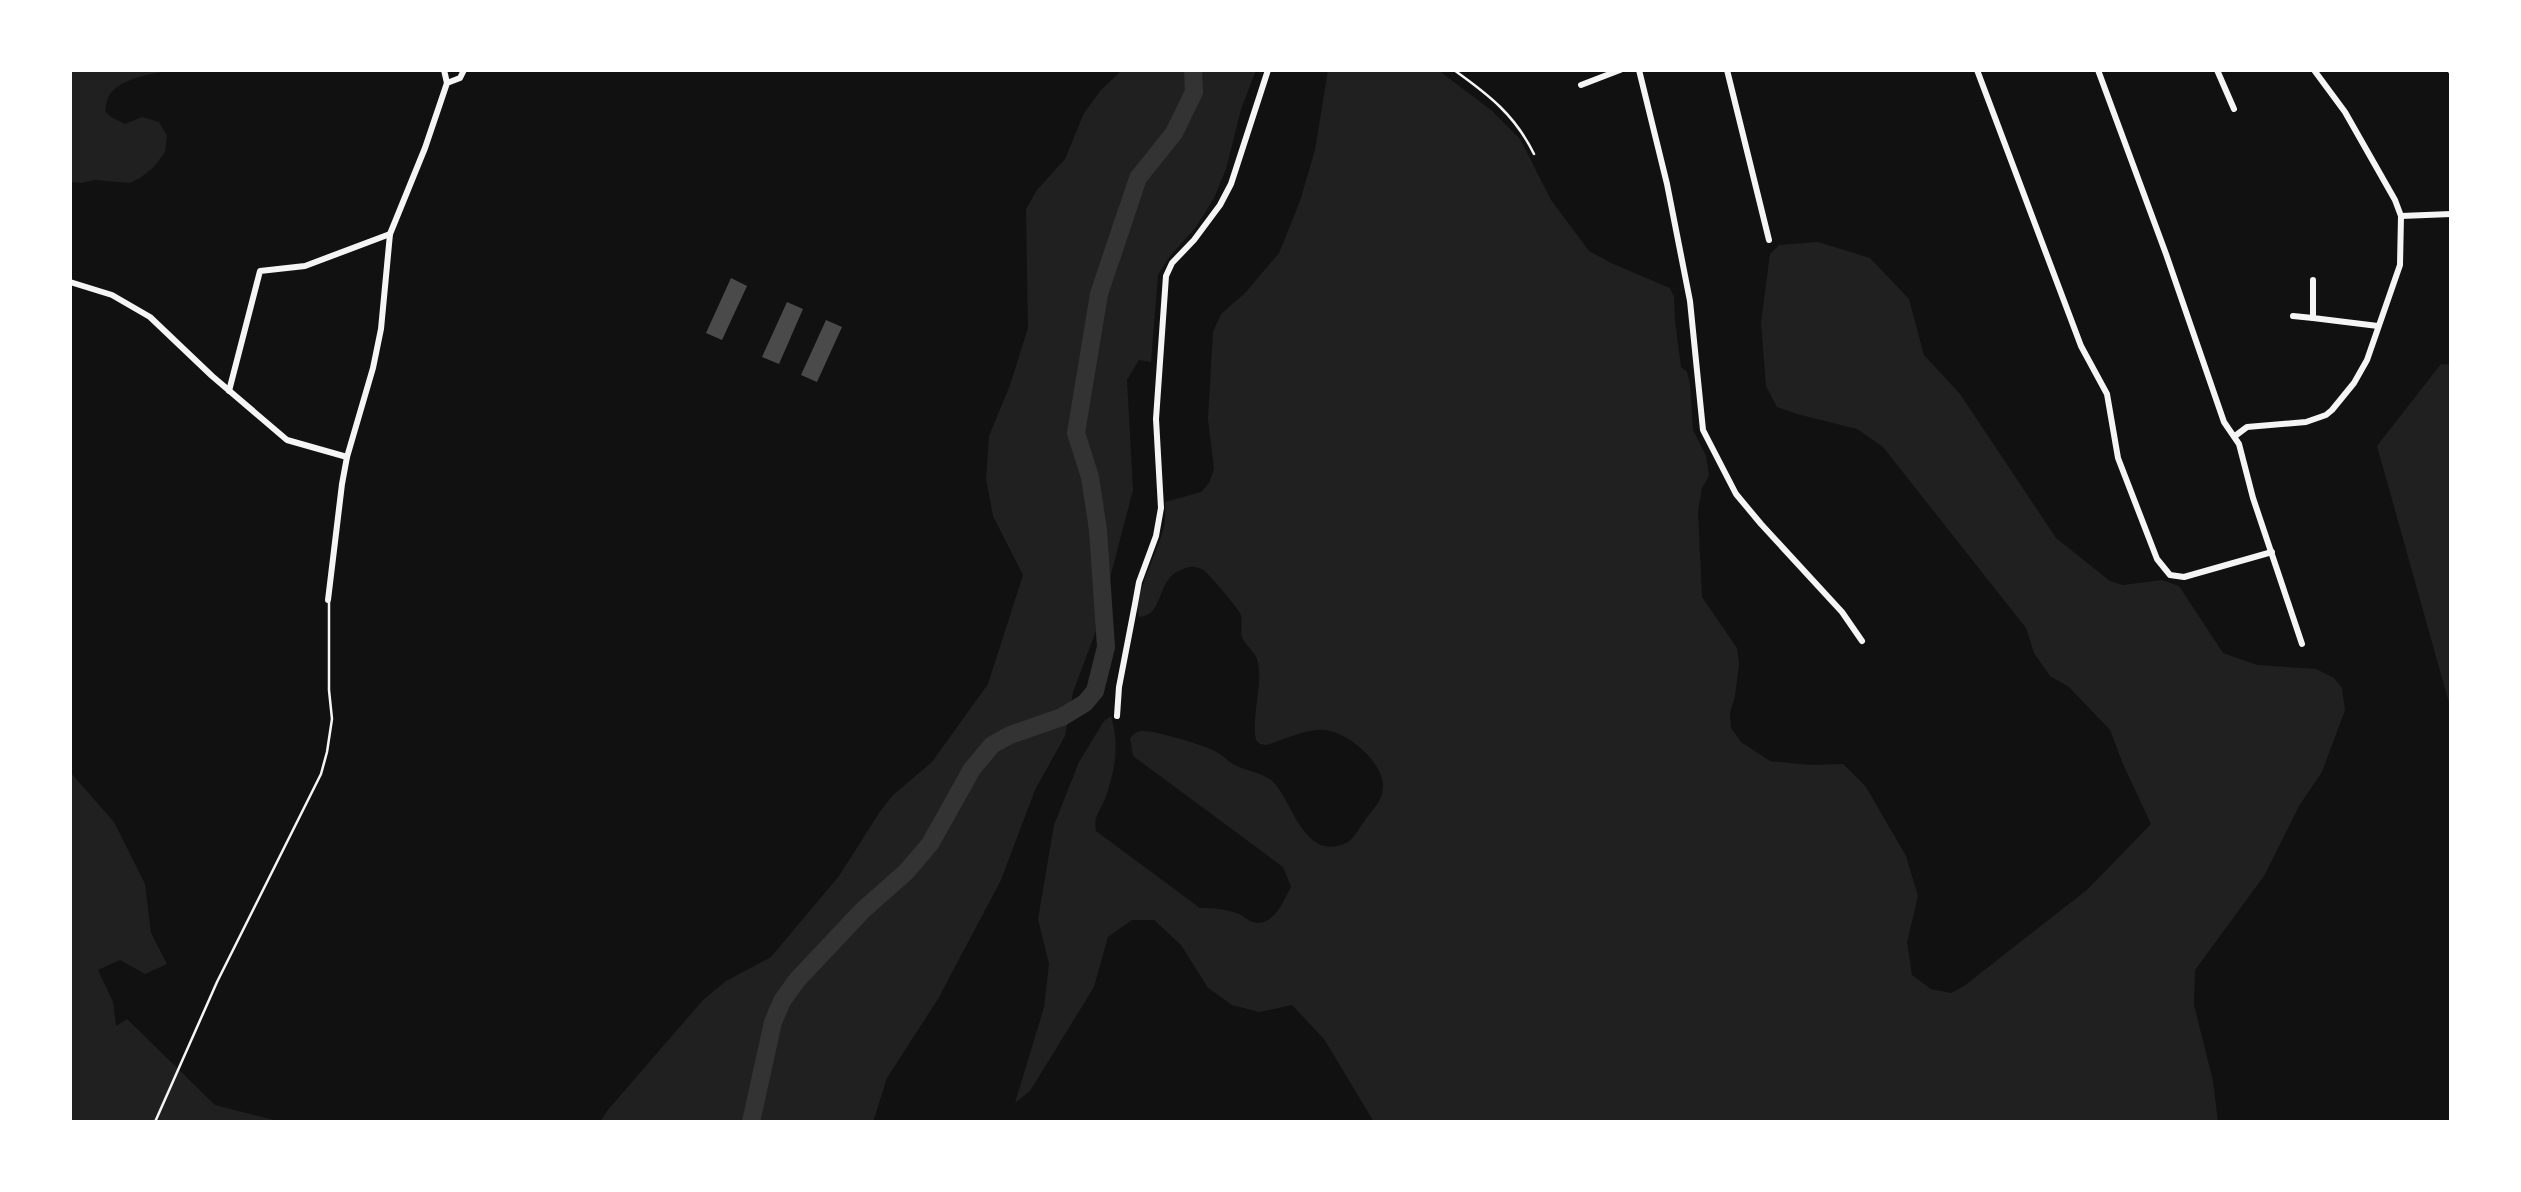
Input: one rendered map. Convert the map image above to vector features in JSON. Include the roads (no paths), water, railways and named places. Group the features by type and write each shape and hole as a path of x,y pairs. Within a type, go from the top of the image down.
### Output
{"street":[{"path":"328,600 347,457 365,401 379,342 390,234 425,148 447,83 444,70"},
{"path":"447,83 457,80 464,70"},
{"path":"1117,716 1119,687 1137,593 1156,536 1161,508 1156,419 1166,276 1172,263 1194,240 1220,205 1231,184 1268,70"},
{"path":"1581,85 1620,70"},
{"path":"1639,70 1668,184 1690,301 1703,429 1736,494 1842,612 1862,641"},
{"path":"1727,70 1769,240"},
{"path":"1977,70 2081,346 2107,394 2118,458 2157,559 2170,575 2178,577 2272,552"},
{"path":"2098,70 2224,422 2239,444 2253,498 2302,644"},
{"path":"2217,70 2234,109"},
{"path":"2235,436 2248,427 2306,422 2326,415 2342,399 2363,369 2400,265 2401,216 2375,162 2346,112 2314,70"},
{"path":"2401,216 2451,214"},
{"path":"229,391 260,271 305,266 390,234"},
{"path":"2313,280 2313,318"},
{"path":"70,282 113,295 150,317 229,391 287,440 347,457"},
{"path":"2293,316 2378,326"}],"lane":[{"path":"1454,70 1481,89 1512,117 1534,154"},
{"path":"155,1122 216,982 321,774 332,719 328,600"}],"waterway":[{"path":"751,1122 773,1022 782,1001 797,980 863,910 906,872 930,844 972,769 992,745 1010,735 1062,717 1085,703 1095,691 1106,647 1098,530 1090,477 1076,433 1099,294 1138,178 1174,133 1194,92 1193,70"}]}
